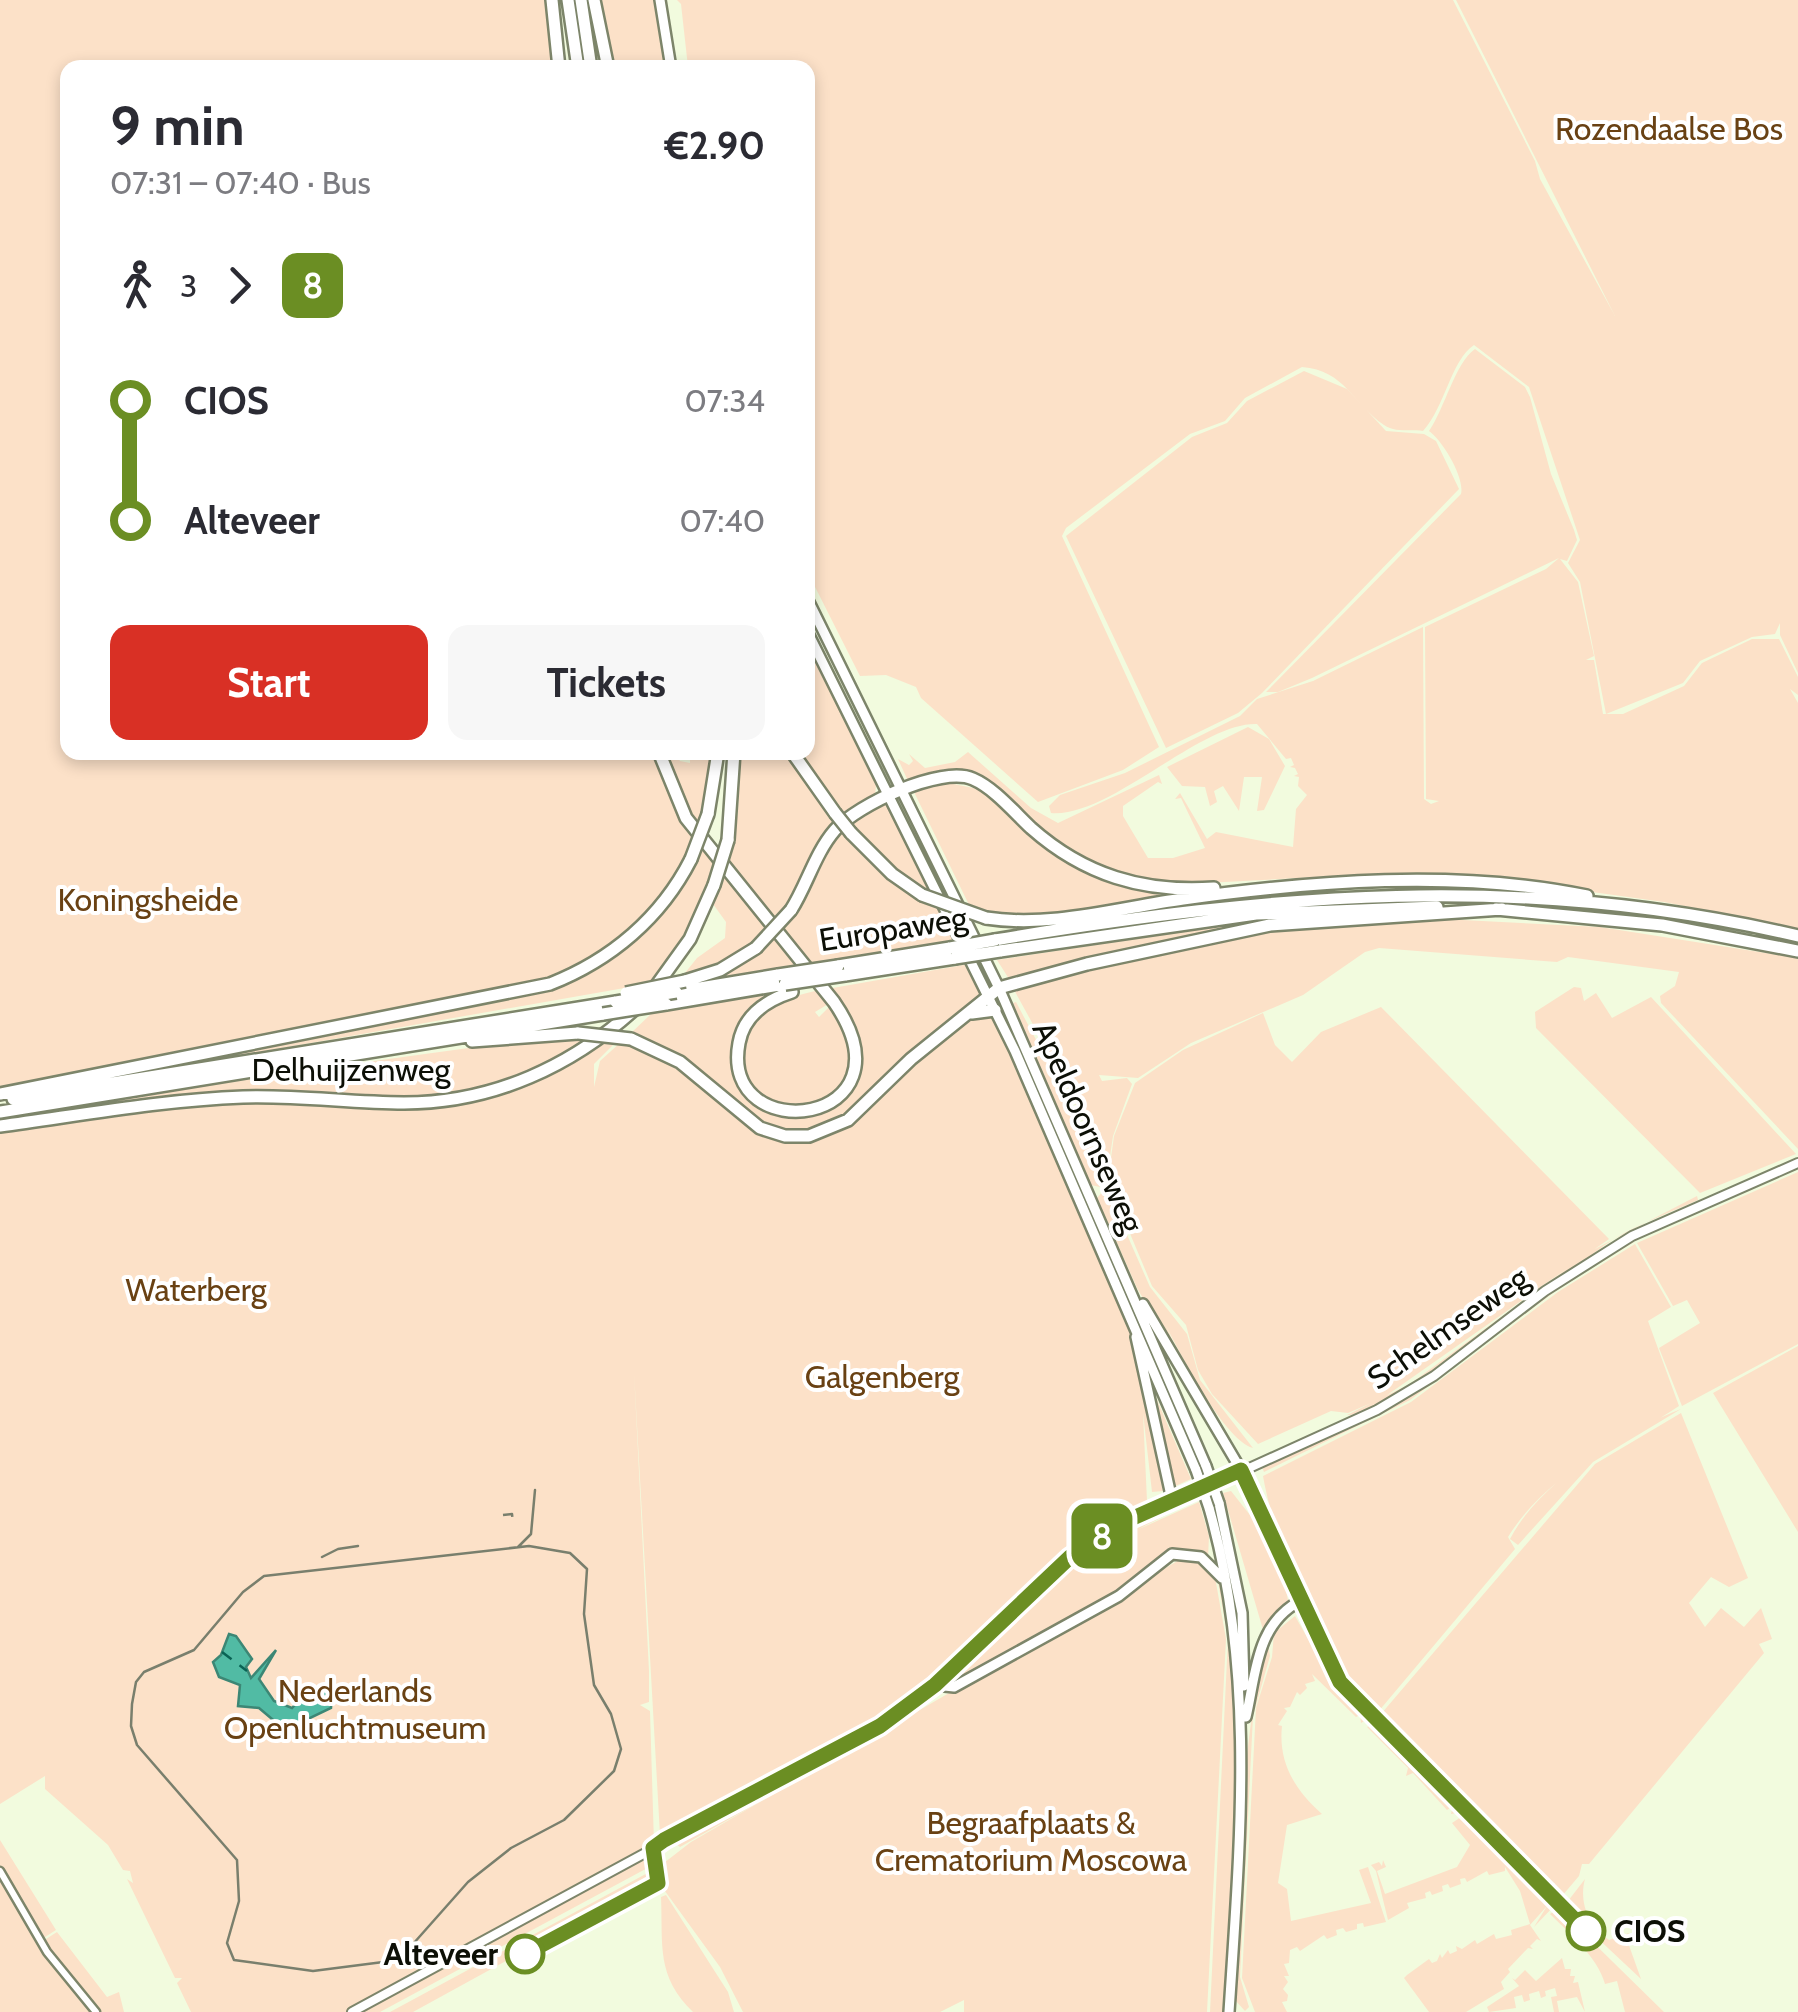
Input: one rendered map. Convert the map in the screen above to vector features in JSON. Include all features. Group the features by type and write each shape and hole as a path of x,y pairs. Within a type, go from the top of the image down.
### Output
{"highway":[{"path":"552,0 557,60"},
{"path":"568,0 577,60"},
{"path":"581,0 590,60"},
{"path":"594,0 606,60"},
{"path":"662,760 686,818 834,1002 853,1034 856,1063 847,1088 829,1104 801,1113 782,1112 759,1100 744,1081 738,1061 740,1036 750,1018 785,984"},
{"name":"Delhuijzenweg","path":"0,1098 550,984 588,967 658,910 691,859 708,814 717,760"},
{"name":"Delhuijzenweg","path":"0,1126 217,1099 422,1103 508,1086 584,1050 638,1006 683,950 714,886 728,840 733,760"},
{"path":"798,760 852,833 892,874 922,895 986,918 1042,921 1308,886"},
{"path":"0,1098 543,1014 720,970 756,948 791,910 836,830 852,815 948,774 970,778 1061,852 1100,874 1132,884 1166,888 1278,883 1456,884 1540,889 1610,901"},
{"name":"Europaweg","path":"998,946 1182,910 1308,897 1452,895 1610,901 1798,936"},
{"name":"Europaweg","path":"0,1112 666,1004 952,953 1270,913 1416,906 1502,909 1645,922 1798,950"},
{"path":"438,1040 578,1033 631,1039 680,1062 760,1128 804,1137 848,1120 911,1059 1000,988 1242,930 1502,909"},
{"name":"Europaweg","path":"844,973 909,966 952,953"},
{"name":"Europaweg","path":"621,997 785,984"},
{"path":"968,1014 995,1010"}],"main road":[{"path":"660,0 670,60"},
{"name":"Apeldoornseweg","path":"815,614 1000,988 1127,1277 1214,1505 1242,1612 1243,1730 1229,2012"},
{"name":"Apeldoornseweg","path":"815,647 995,1010 1134,1327 1201,1468"},
{"path":"840,699 854,693"},
{"name":"Schelmseweg","path":"352,2012 880,1726 935,1685 1070,1557 1118,1526 1406,1394 1544,1291 1632,1236 1798,1163"},
{"path":"1127,1277 1241,1470"},
{"path":"1134,1327 1172,1500"},
{"name":"Apeldoornseweg","path":"1214,1505 1242,1698"},
{"path":"935,1685 954,1686 1119,1596 1172,1554 1190,1553 1209,1561 1227,1589"},
{"path":"1243,1730 1265,1635 1282,1613 1300,1601"}],"street":[{"path":"1241,1470 1300,1601"},
{"path":"0,1871 47,1952 96,2012"}],"green space":[{"name":"Koningsheide","path":"0,0 549,0 554,60 60,60 60,760 658,760 670,794 695,836 682,862 667,887 630,928 585,960 533,984 0,1088"},
{"path":"599,0 657,0 667,60 612,60"},
{"name":"Rozendaalse Bos","path":"677,0 1453,0 1535,161 1540,179 1615,316 1456,0 1798,0 1798,673 1780,635 1780,623 1775,634 1752,637 1700,661 1683,683 1606,714 1580,582 1568,563 1580,540 1529,387 1474,345 1459,361 1423,431 1398,430 1373,417 1329,374 1302,367 1245,398 1225,421 1190,434 1066,528 1062,536 1159,747 1123,770 1038,802 921,698 916,687 886,675 860,676 815,587 815,60 687,60 681,4"},
{"path":"1475,349 1525,387 1530,397 1551,474 1577,540 1567,561 1560,559 1578,582 1594,656 1586,660 1594,660 1603,714 1623,714 1684,686 1702,663 1752,639 1779,639 1798,677 1798,695 1790,689 1798,703 1798,929 1664,902 1498,879 1374,874 1168,885 1117,877 1049,839 969,770 944,769 908,781 898,759 909,765 913,761 909,754 925,768 955,762 968,752 1031,808 1058,823 1159,775 1162,784 1158,782 1123,806 1123,816 1148,858 1173,858 1205,848 1181,798 1175,799 1180,793 1207,839 1216,832 1293,847 1296,809 1307,795 1298,786 1299,777 1294,776 1298,774 1290,767 1294,765 1291,758 1286,759 1257,724 1234,727 1209,738 1100,801 1074,811 1051,813 1049,806 1060,795 1125,773 1240,716 1257,699 1313,681 1423,627 1424,799 1431,804 1439,801 1426,799 1425,627 1546,569 1559,558 1312,678 1278,692 1266,692 1461,494 1452,460 1429,431 1462,364"},
{"path":"1304,371 1347,389 1386,431 1424,434 1436,441 1459,489 1262,693 1238,713 1166,748 1066,536 1192,437 1227,423 1247,401"},
{"path":"815,660 876,785 875,796 845,816 802,760 815,760"},
{"path":"1248,727 1269,739 1285,766 1264,810 1257,811 1262,777 1244,777 1239,811 1223,786 1214,791 1217,802 1210,806 1205,787 1182,786 1167,767"},
{"path":"666,760 711,760 698,829"},
{"path":"740,760 794,760 838,822 775,924 727,866 738,812"},
{"path":"944,782 978,789 1064,858 1183,892 1052,913 972,911 914,792"},
{"path":"888,802 935,897 907,880 849,821"},
{"path":"843,827 940,907 957,941 808,965 780,930"},
{"path":"702,845 718,864 694,923 653,983 111,1078 499,1002 554,987 618,951"},
{"path":"725,873 770,929 728,961 681,978 697,958 725,938 726,922 713,904"},
{"path":"1311,918 1011,982 997,960 1240,923"},
{"path":"1443,919 1600,927 1798,958 1798,1149 1661,1003 1660,996 1675,986 1679,972 1568,957 1557,962 1379,948 1365,952 1303,995 1191,1043 1138,1078 1099,1075 1102,1081 1127,1078 1132,1084 1113,1136 1106,1183 1098,1153 1069,1090 1013,988 1191,943 1299,926"},
{"path":"775,935 801,966 688,984"},
{"path":"969,964 985,997 928,1038 846,1118 804,1134 768,1129 699,1074 629,1035 652,1013 781,991 751,1012 738,1075 781,1114 813,1112 840,1096 850,1084 859,1054 852,1024 827,989"},
{"path":"1574,987 1581,988 1584,1001 1596,993 1612,1018 1651,997 1796,1154 1700,1193 1536,1028 1535,1012"},
{"path":"820,990 830,1003 815,1012 819,1017 831,1005 848,1046 846,1076 831,1096 808,1105 783,1105 760,1094 746,1073 745,1043 764,1012 784,1000"},
{"path":"1016,1002 1094,1149 1100,1187 1091,1185 1013,1003"},
{"path":"1381,1007 1609,1239 1383,1398 1348,1413 1331,1411 1258,1444 1212,1394 1198,1370 1186,1325 1152,1286 1121,1212 1110,1165 1114,1136 1135,1083 1183,1050 1263,1013 1275,1045 1292,1062 1321,1032"},
{"path":"978,1015 994,1017 1131,1334 1163,1491 1152,1492 1143,1413 1147,1501 1059,1557 933,1678 890,1712 660,1835 634,1372 649,1671 649,1702 640,1705 650,1711 654,1844 347,2012 191,2012 177,1983 182,1978 175,1978 127,1879 133,1883 130,1871 123,1870 108,1845 45,1789 45,1776 0,1804 0,1132 212,1104 388,1106 474,1099 517,1088 561,1069 608,1040 617,1041 594,1064 594,1087 600,1061 621,1042 629,1043 684,1070 757,1131 809,1140 842,1128 915,1061"},
{"path":"594,1038 538,1071 469,1093 403,1100 288,1093 0,1122 0,1116 345,1065 505,1043"},
{"path":"1798,1172 1798,1344 1682,1406 1659,1348 1700,1323 1687,1300 1673,1306 1637,1243"},
{"path":"1107,1189 1150,1287 1187,1334 1200,1380 1253,1448 1235,1435 1191,1373 1148,1289"},
{"path":"1104,1190 1180,1361 1137,1288 1097,1198"},
{"path":"1697,1196 1698,1200 1646,1222"},
{"path":"1614,1239 1438,1370 1369,1410 1347,1415 1410,1384 1591,1251"},
{"path":"1629,1240 1634,1242 1557,1290 1410,1400 1264,1472 1262,1467 1398,1403 1527,1307"},
{"path":"1635,1244 1671,1307 1648,1321 1679,1406 1586,1462 1544,1494 1508,1537 1515,1549 1378,1712 1369,1706 1376,1713 1373,1712 1337,1662 1304,1601 1279,1536 1263,1476 1411,1402 1558,1292"},
{"path":"1798,1346 1798,1532 1713,1393"},
{"path":"1148,1379 1191,1479 1171,1488"},
{"path":"1681,1409 1593,1462 1518,1545 1510,1539 1541,1497 1562,1478 1609,1445"},
{"path":"1681,1413 1748,1578 1729,1587 1711,1577 1689,1603 1705,1627 1721,1608 1744,1627 1761,1608 1772,1639 1759,1644 1764,1653 1589,1864 1582,1864 1579,1876 1562,1896 1552,1887 1555,1883 1550,1884 1381,1714 1595,1464"},
{"path":"1231,1491 1261,1529 1284,1581 1289,1605 1264,1633 1223,1493"},
{"path":"1197,1497 1198,1500 1139,1529 1199,1502 1209,1536 1208,1558 1186,1551 1167,1554 1131,1585 951,1685 956,1673 944,1684 961,1664 1016,1612 1062,1571 1139,1520","holes":["1073,1569 959,1670 1013,1616"]},
{"name":"Begraafplaats & Crematorium Moscowa","path":"1181,1559 1194,1560 1215,1577 1226,1639 1207,2012 964,2012 964,2000 940,2012 743,2012 720,1967 662,1887 660,1866 691,1842"},
{"path":"1217,1576 1228,1633 1236,1741 1233,1904 1225,2012 1210,2012 1228,1639"},
{"path":"1295,1616 1337,1690 1368,1719 1361,1723 1360,1715 1356,1717 1312,1674 1315,1681 1305,1684 1307,1688 1300,1695 1297,1692 1290,1707 1284,1708 1287,1711 1278,1725 1282,1726 1286,1764 1296,1785 1322,1814 1287,1825 1278,1883 1287,1889 1291,1921 1371,1903 1359,1870 1368,1867 1386,1922 1364,1927 1363,1923 1357,1924 1357,1929 1346,1932 1343,1928 1336,1930 1337,1935 1327,1939 1324,1935 1300,1951 1297,1947 1290,1950 1289,1963 1284,1964 1289,1976 1284,1976 1288,1982 1283,1989 1288,1995 1287,2001 1282,2002 1287,2012 1255,2012 1242,1978 1256,1708 1272,1657 1274,1633"},
{"path":"1267,1637 1270,1656 1253,1716 1240,1977 1249,2007 1245,2011 1235,2000 1234,1989 1242,1812 1251,1724"},
{"path":"902,1716 878,1735 680,1847 674,1842"},
{"path":"1375,1724 1457,1807 1456,1813 1451,1814 1453,1806 1447,1810 1413,1773 1406,1776 1408,1768 1367,1727"},
{"path":"1464,1815 1554,1906 1534,1927 1547,1906 1530,1925 1541,1941 1537,1939 1530,1946 1533,1949 1528,1948 1508,1969 1510,1972 1501,1982 1504,1989 1466,2012 1429,2012 1404,1978 1407,1975 1429,1959 1432,1963 1448,1950 1450,1954 1457,1951 1456,1946 1462,1949 1494,1934 1496,1939 1512,1935 1511,1930 1530,1924 1520,1891 1505,1867 1505,1871 1489,1875 1487,1871 1467,1882 1460,1879 1461,1884 1442,1886 1443,1891 1432,1895 1430,1891 1425,1893 1426,1898 1407,1903 1409,1908 1388,1920 1376,1871 1371,1865 1379,1862 1382,1866 1383,1860 1386,1867 1377,1871 1385,1894 1457,1867 1470,1845 1452,1823"},
{"path":"0,1840 56,1930 42,1939 0,1866"},
{"path":"644,1857 653,1865 380,2012 357,2012"},
{"path":"655,1869 652,1881 413,2012 390,2012"},
{"path":"0,1876 45,1953 92,2012 0,2012"},
{"path":"1585,1879 1584,1904 1590,1920 1609,1940 1629,1933 1626,1937 1641,1979 1567,1908 1579,1915 1568,1901"},
{"path":"666,1895 728,1992 734,2012 693,2012 673,1986 662,1945 661,1897"},
{"path":"1559,1908 1664,2012 1625,2012 1617,1981 1605,1984 1589,1954 1550,1914"},
{"path":"57,1932 107,1997 119,1992 124,2012 99,2012 43,1941"},
{"path":"1562,1958 1565,1969 1571,1969 1570,1976 1575,1976 1573,1983 1578,1982 1585,2012 1577,1997 1557,2001 1559,2012 1554,2012 1551,1997 1557,1996 1555,1988 1545,1991 1546,1996 1541,1998 1539,1991 1529,1994 1530,2000 1524,2002 1522,1995 1514,1997 1516,2008 1489,2012 1487,2007 1519,1986 1512,1978 1515,1980 1525,1970 1536,1981"}],"water":[{"path":"229,1634 236,1636 252,1659 246,1667 251,1678 276,1650 259,1679 274,1701 292,1708 310,1689 320,1686 332,1691 331,1708 285,1730 259,1708 238,1706 240,1685 219,1677 213,1662 221,1655"}],"ferry route":[{"path":"222,1652 247,1671"}],"tram line":[{"path":"518,1547 531,1534 535,1490"},
{"path":"322,1557 358,1546"},
{"path":"529,1546 570,1553 587,1569 584,1614 594,1685 611,1714 621,1749 614,1771 564,1820 511,1848 468,1882 413,1944 391,1961 313,1971 234,1960 227,1943 239,1901 237,1860 137,1745 131,1726 136,1682 144,1672 194,1650 243,1592 264,1576 529,1546"}],"railway":[{"path":"503,1515 512,1514 513,1523"}],"bus line":[{"name":"8","path":"525,1954 658,1883 653,1848 664,1840 880,1726 901,1711 935,1685 1070,1557 1104,1534 1241,1470 1340,1682 1586,1931"}],"place":[{"name":"CIOS","path":"1586,1931"},
{"name":"Alteveer","path":"525,1954"}],"park label":[{"name":"Waterberg","path":"196,1290"},
{"name":"Galgenberg","path":"882,1377"},
{"name":"Nederlands Openluchtmuseum","path":"355,1710"}]}
